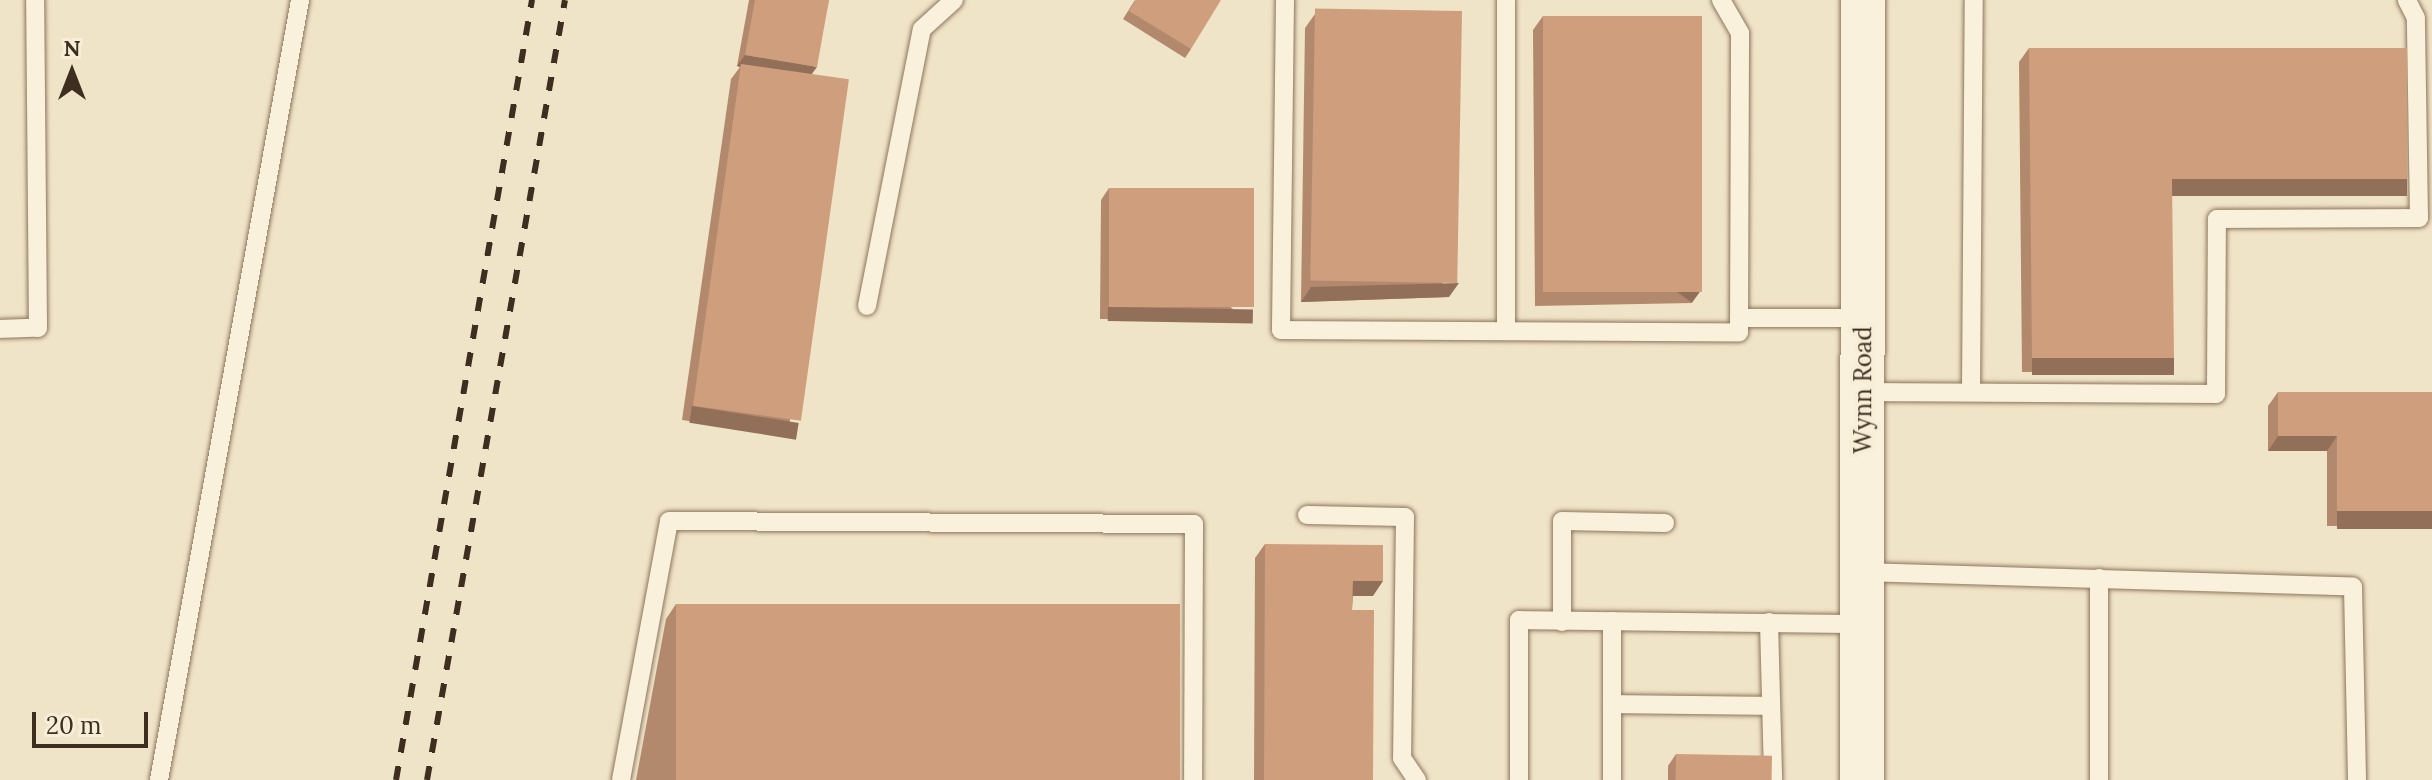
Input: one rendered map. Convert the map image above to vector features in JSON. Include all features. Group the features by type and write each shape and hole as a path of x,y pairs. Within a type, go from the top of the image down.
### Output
{"street":[{"name":"Wynn Road","path":"1862,780 1863,0"}],"lane":[{"path":"0,329 38,328 35,0"},
{"path":"159,780 300,0"},
{"path":"867,306 922,29 954,0"},
{"path":"1285,0 1281,330 1739,332 1740,33 1721,0"},
{"path":"1506,0 1506,331"},
{"path":"1971,391 1974,0"},
{"path":"1863,392 2216,394 2217,219 2419,218 2416,18 2407,0"},
{"path":"1739,318 1863,318"},
{"path":"1307,515 1405,517 1402,758 1417,780"},
{"path":"621,780 669,521 1194,524 1193,780"},
{"path":"1562,622 1562,521 1665,523"},
{"path":"1862,572 2353,587 2357,780"},
{"path":"2099,578 2099,780"},
{"path":"1519,780 1519,620 1862,624"},
{"path":"1612,621 1612,780"},
{"path":"1769,622 1773,780"},
{"path":"1614,704 1771,706"}],"building":[{"path":"755,0 829,0 817,67 745,55"},
{"path":"1136,0 1221,0 1191,49 1129,11"},
{"path":"1315,8 1462,11 1457,283 1310,280"},
{"path":"1543,16 1702,16 1702,292 1543,292"},
{"path":"2029,48 2407,48 2407,179 2172,179 2174,358 2032,358"},
{"path":"741,64 849,79 801,421 693,406"},
{"path":"1109,188 1254,188 1254,307 1109,307"},
{"path":"2278,392 2432,392 2432,511 2337,511 2337,436 2278,436"},
{"path":"1265,544 1383,545 1383,581 1353,581 1352,610 1374,610 1373,780 1264,780"},
{"path":"676,604 1180,604 1180,780 676,780"},
{"path":"1676,754 1772,756 1772,780 1676,780"}],"railway":[{"path":"396,780 532,0"},
{"path":"427,780 565,0"}]}
